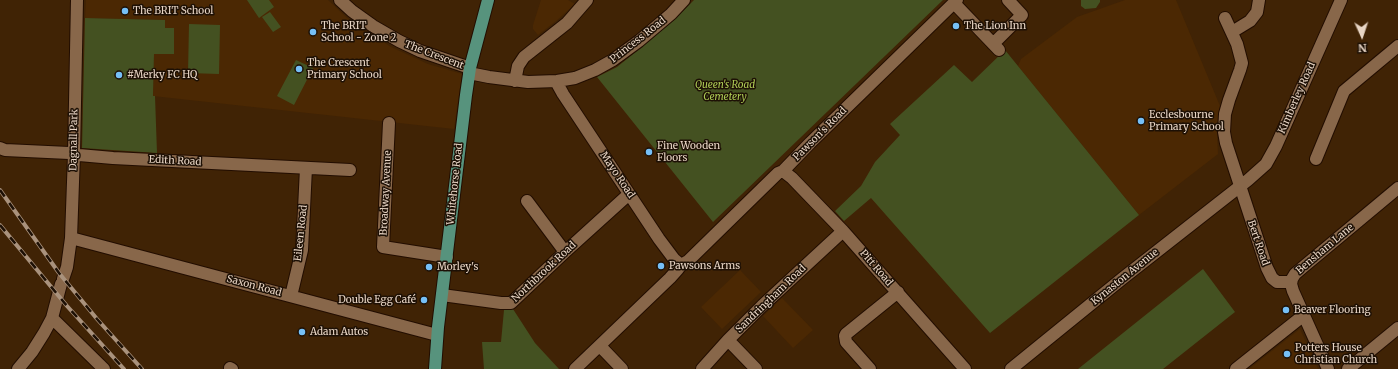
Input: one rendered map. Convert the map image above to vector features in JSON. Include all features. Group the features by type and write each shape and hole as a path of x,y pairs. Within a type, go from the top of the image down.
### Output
{"main road":[{"name":"Whitehorse Road","path":"435,369 442,295 470,71 488,0"}],"street":[{"name":"Dagnall Park","path":"18,369 32,352 52,318 67,268 71,238 77,0"},
{"name":"The Crescent","path":"340,0 352,11 373,26 399,41 470,71"},
{"path":"514,80 518,66 524,57 567,23 587,0"},
{"name":"Princess Road","path":"470,71 514,80 541,82 575,78 595,70 613,60 639,41 684,0"},
{"path":"955,2 996,47 1022,15 1008,0"},
{"path":"1232,32 1250,21 1257,12 1259,0"},
{"name":"Kimberley Road","path":"1240,187 1271,157 1341,0"},
{"name":"Pawson's Road","path":"600,346 678,270 681,265 688,261 778,173 783,171 955,2"},
{"path":"1225,18 1239,51 1242,65 1227,104 1224,132 1240,187"},
{"path":"1316,159 1344,91 1398,46"},
{"name":"Mayo Road","path":"558,81 558,85 666,250 681,265"},
{"name":"Broadway Avenue","path":"389,124 383,247 447,257"},
{"name":"Edith Road","path":"0,148 113,158 350,170"},
{"name":"Eileen Road","path":"291,296 302,250 306,168"},
{"name":"Pitt Road","path":"783,171 792,178 843,230 965,369"},
{"name":"Bert Road","path":"1240,187 1260,252 1268,271 1272,278 1277,282 1291,282"},
{"name":"Kynaston Avenue","path":"1011,369 1123,278 1240,187"},
{"name":"Bensham Lane","path":"1328,369 1292,289 1291,282 1298,271 1398,188"},
{"name":"Northbrook Road","path":"442,295 507,304 511,303 564,252 629,194"},
{"path":"533,204 564,252"},
{"name":"Sandringham Road","path":"702,369 728,340 843,230"},
{"name":"Saxon Road","path":"71,238 438,335"},
{"path":"870,369 846,342 845,336 898,292"},
{"path":"1236,369 1304,315"},
{"path":"52,318 104,369"},
{"path":"1348,369 1398,328"},
{"path":"728,340 756,369"},
{"path":"575,369 600,346 622,369"}],"shaded area":[{"name":"The Crescent Primary School","path":"86,0 328,0 347,18 391,47 428,64 462,74 454,129 153,96 154,54 165,28 165,20 85,18"},
{"path":"541,0 568,0 575,4 538,35 533,29 533,25"},
{"name":"Ecclesbourne Primary School","path":"1125,0 1176,0 1220,106 1217,135 1218,154 1139,215 1018,66 1021,59 1077,17"},
{"path":"740,270 761,292 722,329 701,307"},
{"path":"782,298 813,330 793,348 763,316"},
{"path":"1300,329 1318,369 1249,369"}],"green space":[{"path":"247,0 269,0 274,7 259,18"},
{"name":"Queen's Road Cemetery","path":"694,0 943,0 713,222 597,77 617,67 674,20"},
{"path":"1081,0 1100,0 1100,2 1096,8 1085,9 1081,6"},
{"path":"270,12 281,27 273,32 262,17"},
{"name":"#Merky FC HQ","path":"85,18 165,20 165,28 174,28 174,54 154,54 153,96 155,96 157,153 82,148"},
{"path":"189,24 220,25 219,74 188,73"},
{"path":"1005,50 1139,215 990,333 871,198 844,221 835,211 861,186 875,162 900,135 890,124 954,65 972,82"},
{"path":"296,60 313,68 294,105 277,96"},
{"path":"1203,269 1235,312 1163,369 1078,369"},
{"path":"513,309 535,343 559,369 484,369 482,342 501,342 504,310"}],"railway":[{"path":"0,190 59,273 97,319 142,369"},
{"path":"0,225 67,306 124,369"}],"place":[{"name":"The BRIT School","path":"125,11"},
{"name":"The Lion Inn","path":"956,26"},
{"name":"The BRIT School - Zone 2","path":"313,32"},
{"name":"The Crescent Primary School","path":"299,69"},
{"name":"#Merky FC HQ","path":"119,75"},
{"name":"Ecclesbourne Primary School","path":"1141,121"},
{"name":"Fine Wooden Floors","path":"649,152"},
{"name":"Pawsons Arms","path":"661,266"},
{"name":"Morley's","path":"429,267"},
{"name":"Double Egg Café","path":"424,300"},
{"name":"Beaver Flooring","path":"1286,310"},
{"name":"Adam Autos","path":"302,332"},
{"name":"Potters House Christian Church","path":"1287,354"}]}
